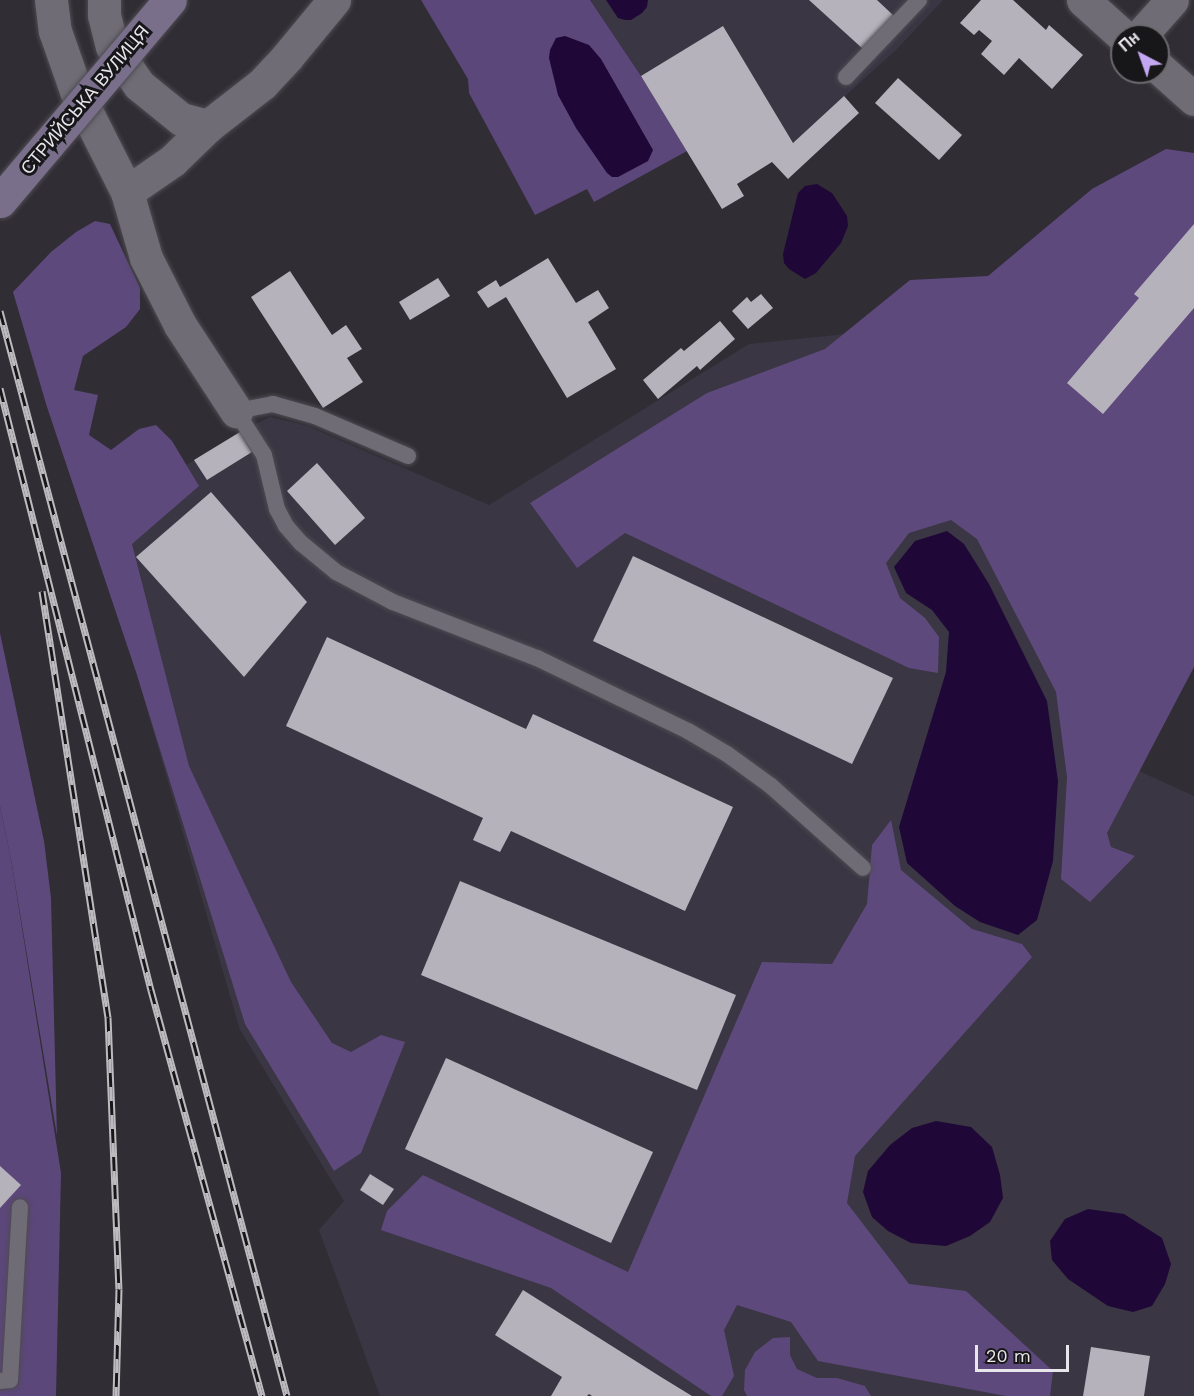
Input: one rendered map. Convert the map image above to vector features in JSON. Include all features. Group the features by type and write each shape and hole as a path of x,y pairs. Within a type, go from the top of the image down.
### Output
{"main road":[{"name":"СТРИЙСЬКА ВУЛИЦЯ","path":"0,201 170,0"}],"street":[{"path":"51,0 55,31 76,90 127,192 146,258 180,325 236,411"},
{"path":"104,0 104,15 112,46 139,85 181,119 208,126"},
{"path":"127,192 172,161 208,126 262,84 334,0"},
{"path":"1083,0 1110,24"},
{"path":"1151,24 1172,0"},
{"path":"1170,78 1194,99"}],"lane":[{"path":"846,77 920,0"},
{"path":"408,456 315,416 273,404 236,411 264,455 277,509 286,526 309,551 336,572 393,602 537,658 688,731 727,754 771,786 862,868"},
{"path":"0,1382 10,1380 20,1207"}],"shaded area":[{"path":"421,0 590,0 641,76 687,151 594,202 587,189 535,215 469,93 468,79"},
{"path":"590,0 943,0 896,50 772,162 737,184 744,196 722,209 641,76"},
{"path":"606,0 648,0 647,7 642,13 631,20 625,20 618,18"},
{"path":"565,36 589,45 601,59 653,150 648,161 618,177 612,177 607,173 576,128 558,95 549,58 556,38"},
{"path":"1166,149 1194,153 1194,667 1107,833 1111,847 1135,856 1090,902 1061,879 1067,777 1056,692 977,539 951,520 909,533 886,563 900,598 925,618 939,637 938,673 909,668 625,533 577,568 530,503 707,393 825,349 910,280 988,276 1092,189"},
{"path":"817,184 832,193 847,216 848,226 841,243 816,273 805,279 789,269 784,263 783,254 798,193 805,186"},
{"path":"95,221 110,224 140,288 140,309 126,327 83,356 74,390 98,395 89,435 111,450 139,429 156,425 172,441 199,486 132,544 189,766 291,982 332,1043 351,1052 381,1035 405,1042 361,1153 334,1171 245,1024 137,675 47,407 13,292 51,252 76,232"},
{"path":"845,334 991,474 1141,772 1194,796 1194,1396 380,1396 319,1230 344,1201 240,1030 137,675 147,673 108,513 240,432 270,417 307,426 489,505 749,344"},
{"path":"947,531 964,544 989,584 1047,701 1058,781 1053,861 1037,920 1018,935 980,922 955,906 907,863 899,827 946,672 949,632 932,610 906,593 894,567 915,541"},
{"path":"0,633 44,841 51,898 57,1136 11,859 0,806"},
{"path":"0,806 11,859 61,1173 56,1396 0,1396"},
{"path":"891,820 901,870 972,929 1022,944 1032,957 855,1156 847,1203 909,1284 966,1291 1053,1371 1050,1396 1006,1396 818,1361 791,1322 737,1305 724,1330 734,1376 722,1396 711,1396 551,1288 381,1230 387,1211 423,1175 628,1272 762,962 832,964 867,904 872,845"},
{"path":"936,1121 971,1127 992,1147 1000,1175 1003,1198 990,1222 970,1236 946,1246 911,1243 888,1231 872,1217 863,1192 868,1171 890,1145 912,1128"},
{"path":"1088,1209 1124,1214 1162,1238 1171,1264 1165,1284 1152,1306 1133,1312 1108,1306 1068,1279 1052,1260 1050,1241 1065,1219"},
{"path":"790,1337 790,1355 797,1369 817,1378 837,1378 865,1386 871,1396 747,1396 744,1390 745,1370 755,1352 773,1338"}],"building":[{"path":"809,0 877,0 894,16 863,49"},
{"path":"981,0 1013,0 1046,30 1049,25 1083,55 1052,89 1019,58 1004,75 981,54 992,41 979,30 974,35 960,23"},
{"path":"723,26 793,143 844,96 859,113 788,179 772,162 737,184 744,196 722,209 641,76"},
{"path":"898,78 962,135 939,160 875,103"},
{"path":"1194,224 1194,308 1103,414 1067,383 1139,298 1134,294"},
{"path":"548,258 576,303 598,290 609,308 588,322 616,369 567,398 506,297 488,308 477,292 496,280 500,287"},
{"path":"290,271 332,335 346,325 362,349 347,358 363,382 323,408 251,297"},
{"path":"438,278 450,296 410,320 399,302"},
{"path":"761,294 773,308 748,329 732,311 747,297 751,302"},
{"path":"720,321 735,339 700,370 697,366 658,399 643,380 681,348 684,351"},
{"path":"240,432 252,452 207,480 194,460"},
{"path":"317,463 365,518 335,545 287,491"},
{"path":"211,492 307,602 244,677 136,557"},
{"path":"633,556 893,678 852,764 593,641"},
{"path":"327,637 526,729 533,714 733,807 685,911 511,831 500,852 473,840 483,818 286,726"},
{"path":"460,881 736,995 697,1090 421,975"},
{"path":"446,1058 653,1152 611,1243 405,1149"},
{"path":"0,1166 21,1185 0,1208"},
{"path":"370,1174 394,1189 383,1205 360,1190"},
{"path":"523,1290 692,1396 592,1396 589,1394 587,1396 551,1396 562,1377 495,1335"},
{"path":"1091,1347 1150,1356 1144,1396 1083,1396"}],"railway":[{"path":"0,311 287,1396"},
{"path":"0,388 151,990 262,1396"},
{"path":"42,591 108,1017 119,1289 116,1396"}]}
